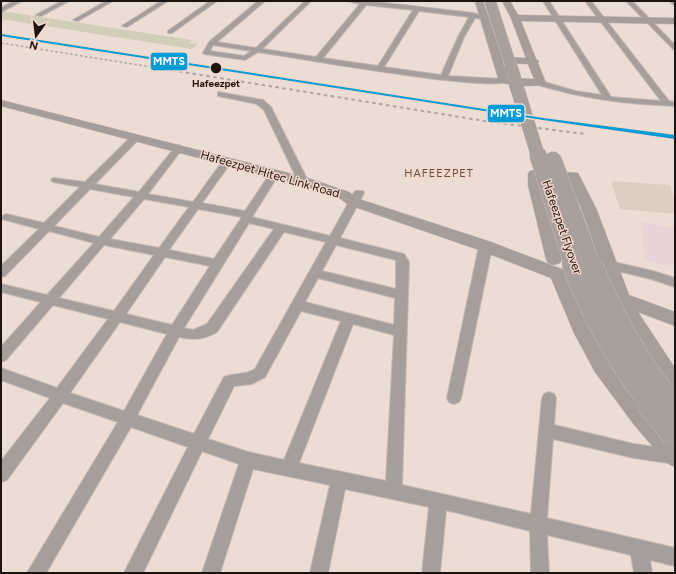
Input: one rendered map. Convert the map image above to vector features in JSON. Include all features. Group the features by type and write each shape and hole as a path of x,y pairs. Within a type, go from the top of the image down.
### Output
{"main road":[{"name":"Hafeezpet Flyover","path":"498,1 547,144 591,264 607,302 641,361 675,407"},
{"name":"Hafeezpet Flyover","path":"487,9 575,267 589,303 621,363 647,402 675,434"}],"street":[{"path":"1,10 19,1"},
{"path":"39,15 66,1"},
{"path":"76,20 110,1"},
{"path":"125,26 165,1"},
{"path":"170,32 214,1"},
{"path":"262,1 211,43 206,53 245,58 257,50 308,1"},
{"path":"350,1 417,9 437,9 473,16"},
{"path":"400,7 404,1"},
{"path":"479,1 487,9 497,60 504,81"},
{"path":"506,1 534,61 541,83"},
{"path":"546,1 608,98"},
{"path":"588,1 671,104"},
{"path":"629,1 675,49"},
{"path":"672,1 675,4"},
{"path":"319,58 366,2"},
{"path":"380,68 417,9"},
{"path":"444,78 461,37 473,16 487,9"},
{"path":"515,18 675,21"},
{"path":"211,43 319,58 444,78 475,82 504,81 541,83 574,93 627,102 671,104"},
{"path":"497,60 534,61"},
{"path":"221,94 260,102 268,109 303,181"},
{"name":"Hafeezpet Hitec Link Road","path":"1,103 303,181 352,197 485,246 556,266"},
{"path":"1,273 135,138"},
{"path":"1,356 142,195 180,148"},
{"path":"1,474 60,396 227,161"},
{"path":"36,573 128,418 176,330 274,174"},
{"path":"675,383 639,332 609,265 587,204 573,176 535,174 535,185 556,266 593,352 608,376 626,400 675,456"},
{"path":"56,180 196,205 247,217 281,228 400,257 403,262 394,491"},
{"path":"133,573 199,443 228,381 234,379 248,380 260,373 332,241 352,197 424,214 620,291 675,319"},
{"path":"6,217 102,241 218,264"},
{"path":"1,288 193,335 206,332 212,328 281,228"},
{"path":"454,398 485,246"},
{"path":"609,265 653,274 675,283"},
{"path":"314,273 402,295"},
{"path":"620,291 652,298 675,307"},
{"path":"296,305 400,332"},
{"path":"289,468 349,318"},
{"path":"1,374 60,396 248,460 438,500 675,557"},
{"path":"540,573 538,525 548,431 549,398"},
{"path":"548,431 634,451 675,456"},
{"path":"211,573 248,460"},
{"path":"319,573 339,479"},
{"path":"431,573 438,500"},
{"path":"639,549 643,573"}],"shaded area":[{"path":"1,11 192,40 189,43 198,44 192,49 1,19"},
{"path":"611,181 670,185 675,201 675,214 620,209"},
{"path":"641,222 675,228 675,266 645,261"}],"railway":[{"path":"1,43 164,69"},
{"path":"158,68 491,122 585,134"}],"transit line":[{"name":"MMTS","path":"1,35 543,119 675,137"}],"place":[{"name":"Hafeezpet","path":"216,68"}],"district":[{"name":"HAFEEZPET","path":"439,173"}]}
